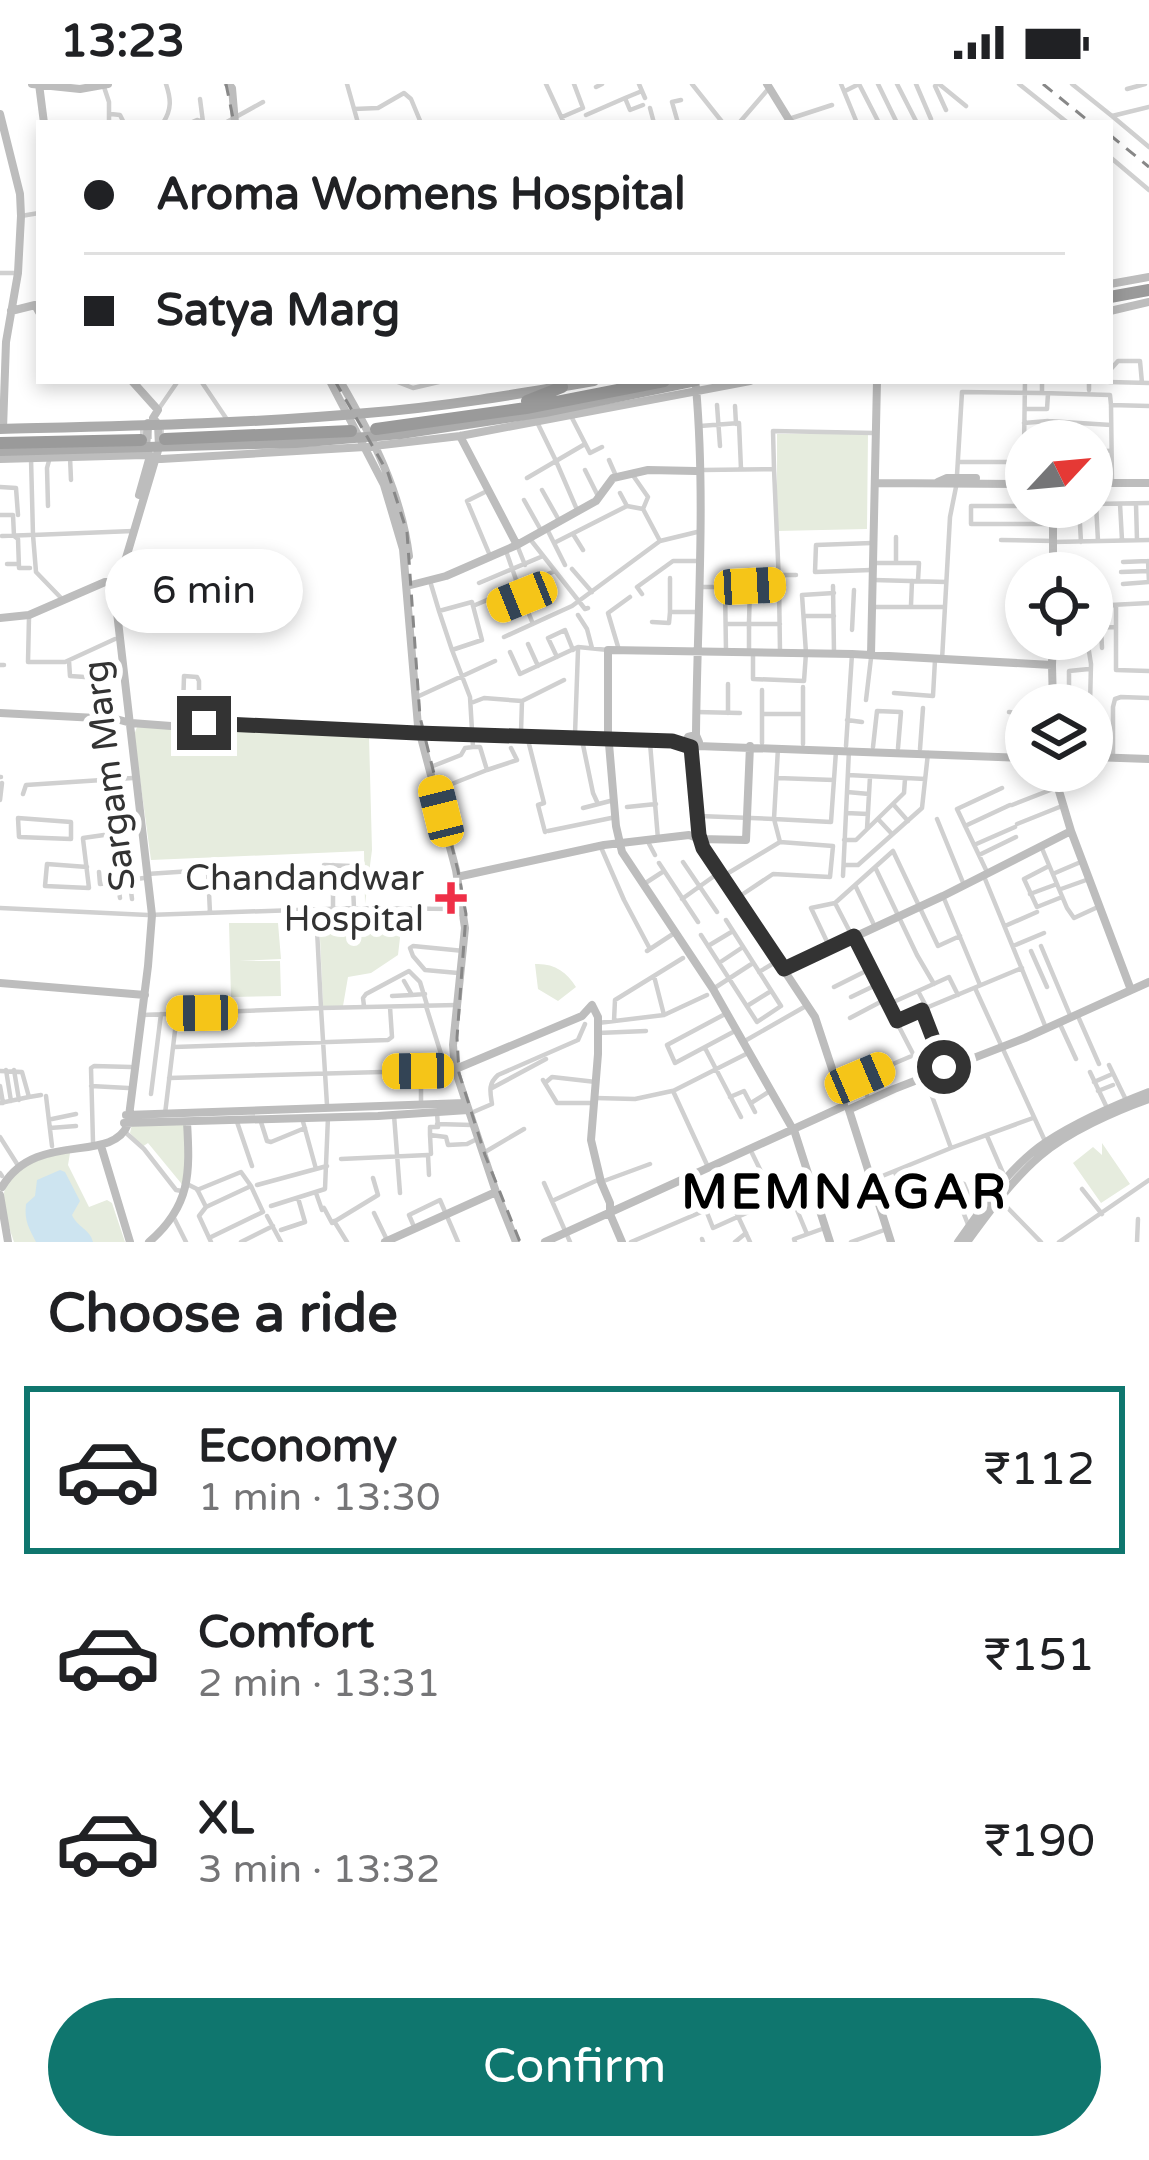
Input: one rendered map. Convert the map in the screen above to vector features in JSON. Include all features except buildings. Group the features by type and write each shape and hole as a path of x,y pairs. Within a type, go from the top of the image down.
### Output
{"highway":[{"path":"1113,297 1148,298"},
{"path":"543,409 618,384"},
{"path":"523,404 543,409 651,384"},
{"path":"0,439 363,430 523,404 562,387"}],"main road":[{"path":"363,430 578,384"},
{"path":"153,436 229,422 363,430 467,426 695,385"}],"street":[{"path":"43,120 37,84 105,84 109,120"},
{"path":"65,84 82,85"},
{"path":"164,120 171,96 166,84"},
{"path":"347,84 357,120"},
{"path":"546,84 563,120 625,98 644,97"},
{"path":"574,84 589,120"},
{"path":"692,84 722,120"},
{"path":"856,120 843,87 859,84 877,120"},
{"path":"878,84 896,120"},
{"path":"897,84 915,120"},
{"path":"916,84 931,119"},
{"path":"946,110 934,86 938,84 966,106"},
{"path":"1019,84 1063,120"},
{"path":"1072,84 1149,147"},
{"path":"1127,89 1145,84"},
{"path":"232,85 235,120"},
{"path":"741,120 770,85 792,120"},
{"path":"354,109 378,108 404,93 420,120"},
{"path":"625,98 630,110 644,97"},
{"path":"200,99 203,120"},
{"path":"677,120 672,102 681,100"},
{"path":"236,120 263,102"},
{"path":"795,120 832,104"},
{"path":"1112,116 1149,107"},
{"path":"110,113 122,120"},
{"path":"0,114 4,154 20,194 21,216 17,272 6,314 0,439 31,458 70,457 153,436"},
{"path":"1113,160 1149,190"},
{"path":"21,216 36,214"},
{"path":"0,273 17,272"},
{"path":"6,314 36,307"},
{"path":"1113,367 1118,361 1140,361 1146,383 1113,382"},
{"path":"133,384 161,459 363,430 460,436 543,409 571,416 695,385 713,390 738,384"},
{"path":"153,436 177,384"},
{"path":"203,384 229,422"},
{"path":"332,384 363,430"},
{"path":"341,384 405,530 422,731 459,876 468,946 456,1066"},
{"path":"873,571 875,384"},
{"path":"1004,384 1004,392"},
{"path":"1024,420 1025,384"},
{"path":"1024,409 1048,409 1043,384"},
{"path":"1089,384 1089,390"},
{"path":"1109,384 1111,420"},
{"path":"693,741 699,587 695,385"},
{"path":"695,385 698,651 693,741 701,839 818,1016 847,1108"},
{"path":"894,693 933,697 962,392 1110,394"},
{"path":"717,405 720,446"},
{"path":"1111,405 1149,406"},
{"path":"735,406 736,424"},
{"path":"543,409 556,460 578,512"},
{"path":"571,416 590,454 602,447"},
{"path":"698,426 740,425 741,469"},
{"path":"780,652 773,431 875,433"},
{"path":"866,700 877,483 875,433"},
{"name":"Sargam Marg","path":"146,876 111,595 153,436"},
{"path":"460,436 525,565"},
{"path":"527,478 585,444"},
{"path":"48,506 50,457"},
{"path":"70,457 70,480"},
{"path":"31,458 36,572 64,601"},
{"path":"609,460 616,476"},
{"path":"958,462 1005,462"},
{"path":"410,586 490,558 560,523 596,501 616,476 774,469"},
{"path":"585,470 598,496"},
{"path":"630,473 648,497 643,508"},
{"path":"1113,480 1149,481"},
{"path":"877,483 1005,482"},
{"path":"0,488 16,488 14,536 19,568 30,568"},
{"path":"489,490 467,501 490,558"},
{"path":"542,490 560,523"},
{"path":"620,493 627,506"},
{"path":"524,500 568,567 592,592"},
{"path":"1113,504 1149,503"},
{"path":"1120,504 1122,541"},
{"path":"1136,504 1138,541"},
{"path":"554,543 627,506 643,508"},
{"path":"1005,506 971,506 970,524 1005,524"},
{"path":"643,508 660,541"},
{"path":"0,515 27,514"},
{"path":"1053,528 1053,552"},
{"path":"1080,528 1081,542"},
{"path":"1097,528 1098,542"},
{"path":"2,536 131,530"},
{"path":"504,637 579,601 660,541 697,532"},
{"path":"573,534 583,550"},
{"path":"896,537 896,563"},
{"path":"530,539 588,608"},
{"path":"1001,540 1149,540"},
{"path":"872,543 815,545 815,572 873,571 915,581 946,582"},
{"path":"506,551 532,624"},
{"path":"479,584 543,556"},
{"path":"643,594 637,587 673,561 696,561"},
{"path":"1123,584 1149,582 1149,561 1124,562"},
{"path":"873,571 896,563 919,563 911,607"},
{"path":"7,564 19,564"},
{"path":"473,606 555,571"},
{"path":"1121,572 1148,572"},
{"path":"779,575 796,575"},
{"path":"652,622 669,622 670,578"},
{"path":"0,618 29,615 114,581"},
{"name":"Sargam Marg","path":"114,581 150,915 126,1122"},
{"path":"430,581 471,703 473,747"},
{"path":"699,587 779,585"},
{"path":"410,586 422,731 459,876 463,914 456,1066 496,1192 519,1241"},
{"path":"750,586 752,679 805,681 802,595 833,590 834,653"},
{"path":"725,587 726,651"},
{"path":"852,630 854,590"},
{"path":"491,609 522,597"},
{"path":"630,597 608,613 614,650 609,738 619,843 710,992 728,1013 768,1092 794,1131 830,1242"},
{"path":"440,611 472,602 482,640 452,650"},
{"path":"1113,605 1149,603"},
{"path":"1116,605 1116,670 1149,671"},
{"path":"853,616 944,607"},
{"path":"116,610 156,612"},
{"path":"670,612 696,612"},
{"path":"28,662 29,615"},
{"path":"578,615 592,648"},
{"path":"804,616 834,616"},
{"path":"726,624 780,624"},
{"path":"557,657 548,638 565,630 576,648 578,736 598,804"},
{"path":"17,661 69,661 116,639"},
{"path":"528,644 538,666"},
{"path":"510,652 520,674 576,648 834,653 1052,664"},
{"path":"699,816 831,822 834,780 844,748 852,654"},
{"path":"1052,660 1052,684"},
{"path":"1089,684 1090,660"},
{"path":"69,661 70,676 85,677"},
{"path":"418,697 495,661"},
{"path":"1070,684 1070,670 1089,670"},
{"path":"199,715 197,677 184,676 183,708 199,715 226,722"},
{"path":"471,703 484,698 522,701 564,680"},
{"path":"728,684 728,713"},
{"path":"803,687 803,744"},
{"path":"183,691 199,692"},
{"path":"762,691 762,743"},
{"path":"1149,698 1121,697 1113,706 1114,758 1149,761"},
{"path":"522,701 524,734 544,803 538,805 546,832 616,817"},
{"path":"844,865 857,866 922,808 922,708"},
{"path":"873,747 877,711 901,712 898,748"},
{"path":"0,712 176,723 199,715"},
{"path":"696,712 740,713"},
{"path":"762,714 803,714"},
{"path":"128,720 172,726 226,722 452,733"},
{"path":"847,720 862,722"},
{"path":"422,731 924,751"},
{"path":"428,747 434,737 472,731"},
{"path":"609,738 1005,755"},
{"path":"650,740 655,855"},
{"path":"459,876 600,845 689,836 746,840 750,746"},
{"path":"433,766 461,754 464,748 480,747 487,770"},
{"path":"777,747 774,819 780,842"},
{"path":"439,790 517,760 511,748"},
{"path":"843,876 848,775 844,748"},
{"path":"1113,760 1149,761"},
{"path":"848,775 925,779"},
{"path":"867,830 870,776"},
{"path":"23,794 26,785 133,778"},
{"path":"777,778 834,780"},
{"path":"0,800 1,779"},
{"path":"844,840 856,840 904,793 905,779"},
{"path":"1002,788 957,809 1046,1026"},
{"path":"847,792 869,794"},
{"path":"965,826 1045,792"},
{"path":"1059,792 1131,989"},
{"path":"584,808 614,800"},
{"path":"627,807 656,804"},
{"path":"893,804 908,820"},
{"path":"974,845 1063,805"},
{"path":"846,813 868,814"},
{"path":"18,819 70,822 72,830 70,840 19,837 18,819"},
{"path":"878,819 892,834"},
{"path":"938,819 964,885"},
{"path":"72,830 139,830"},
{"path":"85,831 89,889 45,886 46,864 87,867"},
{"path":"759,972 830,948 1071,831"},
{"path":"979,855 1016,836"},
{"path":"682,899 780,842 833,846 830,877 773,874 740,896"},
{"path":"600,845 649,950 676,932"},
{"path":"1042,846 1074,918 1100,906"},
{"path":"830,948 811,908 835,903 893,850 938,946 960,936"},
{"path":"127,860 132,899"},
{"path":"1059,890 1037,907 1023,878 1083,861"},
{"path":"683,862 717,912"},
{"path":"116,863 120,898"},
{"path":"659,863 698,922"},
{"path":"324,865 352,866 354,908"},
{"path":"333,866 333,909"},
{"path":"875,867 934,984"},
{"path":"99,872 100,884 192,871"},
{"path":"644,884 664,871"},
{"path":"208,872 210,913"},
{"path":"723,873 808,1005 826,1043 890,1242"},
{"path":"1030,894 1089,879"},
{"path":"855,884 875,927"},
{"path":"944,896 1002,1046 1048,1146"},
{"path":"835,903 925,1076 951,1148"},
{"path":"0,908 150,915 354,908 457,909 463,914"},
{"path":"271,1206 325,1189 328,1113 316,910"},
{"path":"1005,926 1037,912"},
{"path":"701,935 757,1022 781,1006 726,920"},
{"path":"709,946 733,931"},
{"path":"1013,946 1045,932"},
{"path":"461,973 425,970 411,946 464,951"},
{"path":"1041,946 1099,1064"},
{"path":"718,963 743,947"},
{"path":"1031,951 1046,987"},
{"path":"614,1021 615,1000 683,958"},
{"path":"598,1028 614,1021 664,1015 753,963"},
{"path":"897,1021 1022,968"},
{"path":"834,987 870,969"},
{"path":"420,982 425,970"},
{"path":"364,1007 365,994 408,971 425,993 442,1057 456,1066 582,1016 592,1005 598,1028 591,1140 622,1242"},
{"path":"654,976 664,1015"},
{"path":"850,1018 949,977 958,995"},
{"path":"404,981 412,995"},
{"path":"1046,1026 1149,981"},
{"path":"0,983 143,995"},
{"path":"1033,993 1057,983"},
{"path":"851,997 878,984"},
{"path":"747,1006 771,991"},
{"path":"918,991 944,1067"},
{"path":"392,996 435,993"},
{"name":"Sargam Marg","path":"126,1122 143,995"},
{"path":"142,1015 458,1005"},
{"path":"743,1042 808,1005"},
{"path":"174,1047 391,1040 391,1007"},
{"path":"728,1013 667,1045 675,1063 737,1030"},
{"path":"152,1094 161,1014"},
{"path":"165,1114 177,1014"},
{"path":"847,1108 1074,1015"},
{"path":"1059,1022 1076,1059"},
{"path":"126,1122 492,1104 492,1080 578,1040 585,1024"},
{"path":"598,1028 646,1031"},
{"path":"550,1242 847,1108 1002,1046"},
{"path":"704,1047 741,1118"},
{"path":"596,1082 553,1077 544,1081 557,1103 635,1099 673,1091 748,1052"},
{"path":"868,1098 860,1078 914,1054"},
{"path":"490,1089 545,1059"},
{"path":"1109,1065 1126,1100"},
{"path":"130,1242 98,1143 91,1086 92,1067 131,1067"},
{"path":"8,1102 6,1070 23,1073 29,1097"},
{"path":"169,1078 420,1071 421,1106"},
{"path":"1090,1072 1109,1113"},
{"path":"1094,1082 1109,1076"},
{"path":"1098,1091 1113,1085"},
{"path":"0,1086 8,1102"},
{"path":"91,1086 128,1088"},
{"path":"673,1091 750,1242"},
{"path":"730,1097 743,1091 755,1112"},
{"path":"750,1101 768,1092"},
{"path":"1109,1113 1126,1100 1149,1095"},
{"path":"963,1242 1006,1180 1048,1146 1149,1095"},
{"path":"8,1102 44,1096 52,1146"},
{"path":"437,1119 468,1107"},
{"path":"468,1107 519,1241"},
{"path":"260,1119 271,1142 328,1113 472,1125"},
{"path":"38,1126 76,1114"},
{"path":"126,1122 165,1114 303,1123"},
{"path":"394,1115 400,1193"},
{"path":"64,1117 64,1126"},
{"path":"149,1242 174,1218 186,1188 186,1118"},
{"path":"871,1181 1033,1118"},
{"path":"236,1119 252,1166"},
{"path":"431,1154 430,1127 437,1127 437,1119"},
{"path":"18,1165 53,1150 118,1138 126,1122"},
{"path":"126,1122 176,1190 197,1190 241,1172 254,1186 263,1212 210,1240 199,1216 206,1207 254,1186 327,1166"},
{"path":"303,1123 316,1168"},
{"path":"50,1124 76,1126"},
{"path":"485,1152 524,1129"},
{"path":"714,1169 794,1131"},
{"path":"430,1136 446,1137 448,1145 477,1139"},
{"path":"987,1136 1006,1180"},
{"path":"0,1137 18,1165"},
{"path":"2,1235 1,1184 18,1165 52,1146 98,1143"},
{"path":"963,1242 977,1216 1048,1146"},
{"path":"752,1153 775,1200"},
{"path":"341,1159 428,1156 429,1175"},
{"path":"552,1201 650,1164"},
{"path":"895,1172 904,1197"},
{"path":"334,1221 359,1202 378,1195 374,1178"},
{"path":"694,1178 713,1228 813,1185"},
{"path":"1059,1242 1149,1180"},
{"path":"544,1183 568,1237"},
{"path":"969,1226 953,1186 964,1184 977,1216"},
{"path":"1082,1189 1102,1214"},
{"path":"197,1190 206,1207"},
{"path":"316,1192 322,1210 347,1242"},
{"path":"364,1192 369,1200"},
{"path":"374,1213 386,1242 496,1192"},
{"path":"997,1196 1041,1242"},
{"path":"281,1229 304,1222 298,1198"},
{"path":"415,1229 409,1215 438,1201 458,1242"},
{"path":"807,1234 797,1210 814,1203"},
{"path":"631,1242 706,1210"},
{"path":"267,1216 281,1242"},
{"path":"174,1218 186,1242"},
{"path":"1136,1242 1138,1219"},
{"path":"241,1242 273,1226"},
{"path":"795,1242 822,1229"},
{"path":"850,1242 886,1229"},
{"path":"735,1242 746,1233"}],"shaded area":[{"path":"868,433 867,529 777,531 777,434"},
{"path":"137,727 369,736 372,850 365,904 364,851 151,860 134,735"},
{"path":"403,912 398,955 371,973 348,977 343,1006 323,1006 319,915"},
{"path":"229,923 278,923 281,959 239,961 280,961 281,996 231,997"},
{"path":"535,964 559,969 576,987 558,1001 538,989"},
{"path":"186,1122 185,1188 148,1143 142,1147 130,1133 132,1124"},
{"path":"1102,1143 1130,1184 1101,1203 1073,1163 1093,1147 1102,1155"},
{"path":"70,1153 68,1165 89,1207 107,1200 112,1203 125,1242 14,1242 4,1205 7,1184 30,1164"}],"water":[{"path":"60,1170 80,1201 72,1215 93,1242 36,1242 29,1228 26,1204 35,1196 37,1180"}],"tunnel":[{"path":"140,433 164,433"}],"railway":[{"path":"226,84 233,120"},
{"path":"1043,84 1087,120"},
{"path":"1113,137 1149,167"},
{"path":"337,384 388,473 407,532 420,717 466,914 459,1073 520,1242"}],"place":[{"name":"Chandandwar Hospital","path":"451,898"}],"district":[{"name":"MEMNAGAR","path":"845,1191"}],"route":[{"path":"204,723 688,745 703,848 784,969 854,936 897,1021 922,1010 944,1067"}]}
